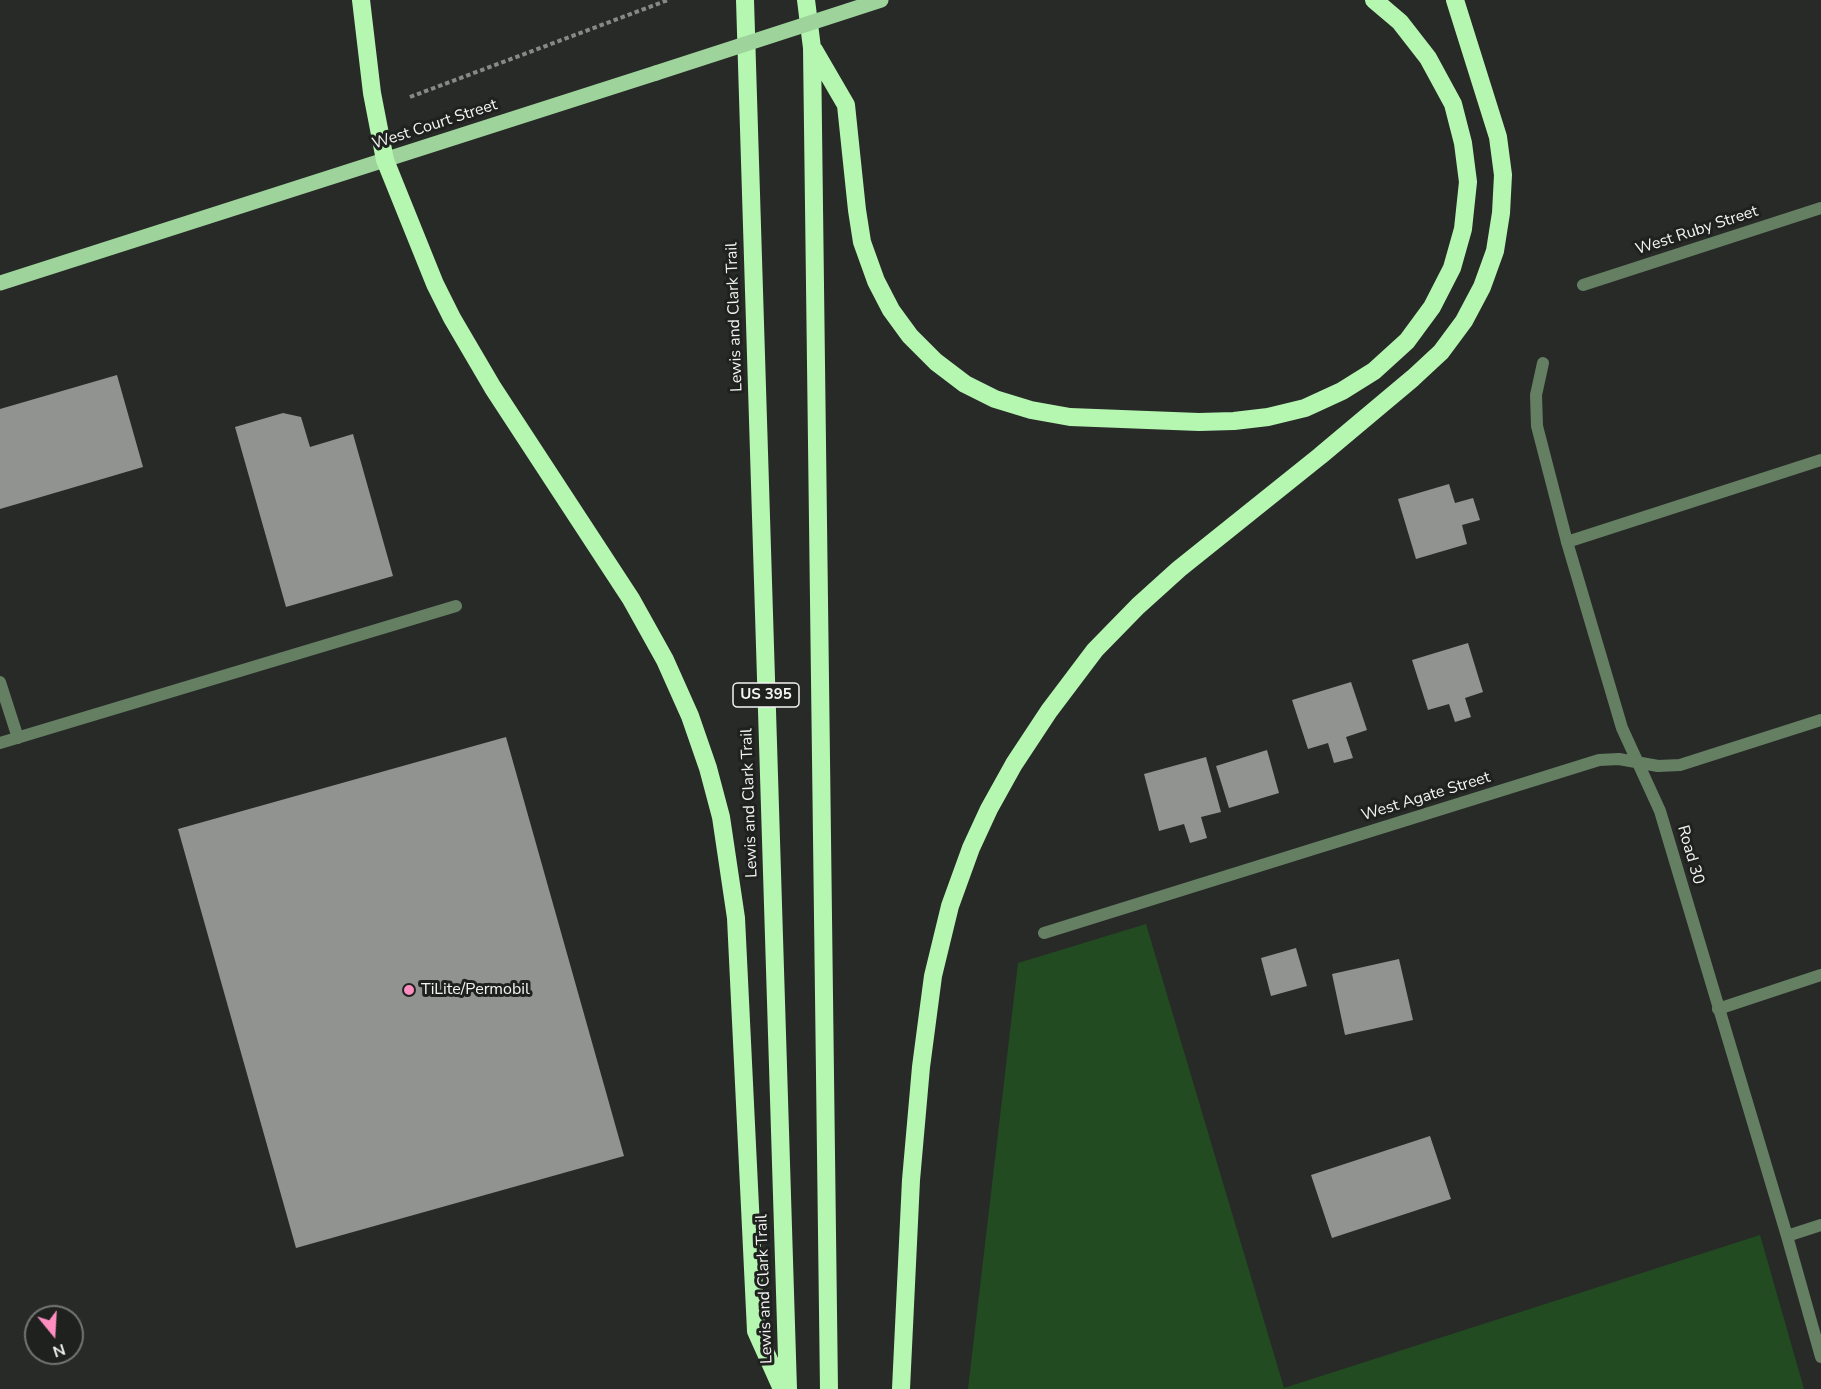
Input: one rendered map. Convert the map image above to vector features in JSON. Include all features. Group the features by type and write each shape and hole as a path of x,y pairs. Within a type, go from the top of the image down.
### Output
{"highway":[{"path":"361,0 372,93 385,160 435,284 452,318 493,387 631,599 665,660 690,716 708,768 721,817 736,918 756,1331 783,1389"},
{"name":"Lewis and Clark Trail","path":"745,0 788,1389"},
{"name":"US 395","path":"806,0 812,48 829,1389"},
{"path":"812,48 846,105 856,210 862,242 876,281 891,310 910,336 936,362 965,384 995,399 1031,410 1070,417 1199,422 1234,421 1268,417 1305,408 1342,391 1374,370 1407,341 1432,307 1452,268 1463,230 1468,182 1463,143 1453,104 1428,58 1400,22 1374,0"},
{"path":"902,1389 911,1180 921,1067 933,976 950,906 971,848 988,809 1014,764 1049,711 1095,650 1138,606 1179,569 1413,378 1441,352 1464,321 1482,287 1495,251 1502,213 1503,175 1498,137 1455,0"}],"main road":[{"name":"West Court Street","path":"0,283 881,0"}],"street":[{"name":"West Ruby Street","path":"1583,285 1821,208"},
{"name":"Road 30","path":"1543,363 1536,395 1537,426 1567,542 1622,728 1660,811 1821,1357"},
{"path":"1567,542 1821,460"},
{"path":"0,743 456,606"},
{"path":"0,682 18,738"},
{"name":"West Agate Street","path":"1044,933 1599,760 1638,761 1658,766 1680,765 1821,720"},
{"path":"1718,1009 1821,975"},
{"path":"1787,1236 1821,1225"}],"path":[{"path":"410,97 668,0"}],"green space":[{"path":"1146,924 1284,1388 1760,1235 1804,1389 968,1389 1018,963"}],"building":[{"path":"117,375 143,467 0,509 0,409"},
{"path":"283,413 301,417 310,447 353,434 393,576 286,607 235,427"},
{"path":"1449,484 1455,503 1473,498 1480,520 1462,525 1467,544 1416,559 1398,499"},
{"path":"1468,643 1483,692 1465,698 1471,717 1455,722 1449,704 1428,710 1412,660"},
{"path":"1351,682 1367,730 1346,737 1353,758 1334,763 1328,743 1308,749 1292,700"},
{"path":"506,737 624,1156 296,1248 178,829"},
{"path":"1267,750 1279,793 1229,808 1216,766"},
{"path":"1206,757 1221,812 1201,817 1207,838 1190,843 1184,824 1159,831 1144,774"},
{"path":"1296,948 1307,986 1271,996 1261,958"},
{"path":"1399,959 1413,1020 1345,1035 1332,974"},
{"path":"1430,1136 1451,1199 1332,1238 1311,1175"}],"place":[{"name":"TiLite/Permobil","path":"409,990"}]}
